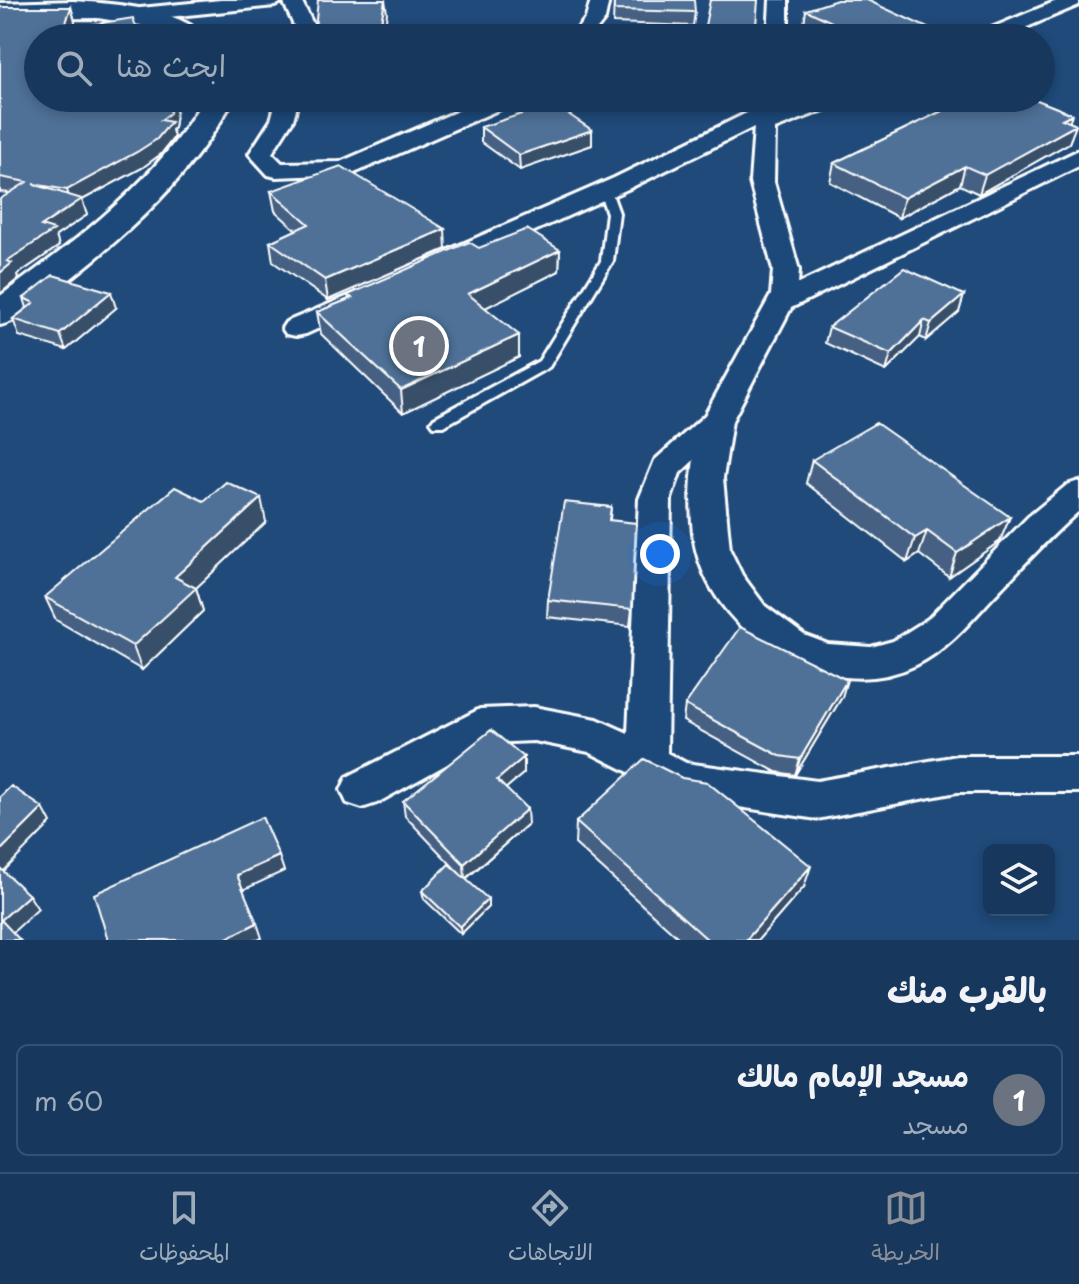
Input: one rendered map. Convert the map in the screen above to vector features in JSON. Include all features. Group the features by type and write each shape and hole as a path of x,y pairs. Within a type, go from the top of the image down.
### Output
{"main road":[{"path":"0,11 98,5 167,24"},
{"path":"0,314 65,266 122,217 208,124 213,112"}],"street":[{"path":"130,15 275,0"},
{"path":"292,0 303,24"},
{"path":"591,24 600,0"},
{"path":"778,24 779,0"},
{"path":"1018,24 1075,0"},
{"path":"284,112 260,154 276,170 306,171 344,169 474,112"},
{"path":"415,274 605,191 766,112 762,182 786,270 780,303 717,421 707,478 713,550 727,582 752,616 791,646 828,659 871,662 903,654 941,629 1040,526 1079,493"},
{"path":"780,303 1079,157"},
{"path":"296,328 375,292"},
{"path":"647,762 655,499 666,468 717,421"},
{"path":"362,790 480,726 534,724 597,736 680,780 817,800 957,774 1079,774"}],"lane":[{"path":"439,422 544,364 607,261 613,213 605,191"}],"building":[{"path":"318,0 385,0 381,24 315,24"},
{"path":"614,0 694,0 695,12 614,10"},
{"path":"710,0 758,0 756,24 705,24"},
{"path":"837,0 867,0 919,24 836,24 806,10"},
{"path":"0,7 71,7 66,24 24,24 24,112 170,112 161,120 171,122 157,139 67,190 33,184 82,199 41,226 54,230 7,261 12,263 0,273 0,199 27,182 0,177"},
{"path":"133,18 135,24 95,24"},
{"path":"1055,107 1072,114 1062,119 1076,125 985,175 965,166 904,198 834,163 940,112 1055,112"},
{"path":"528,112 565,112 592,130 519,155 481,127"},
{"path":"341,166 445,229 325,280 270,242 309,224 271,191"},
{"path":"527,229 560,250 468,294 519,335 401,390 317,312 352,298 348,295 469,242 479,248"},
{"path":"904,268 964,295 931,323 924,320 891,354 829,327"},
{"path":"53,275 111,292 60,334 13,319 34,303 24,298"},
{"path":"876,423 1010,517 957,553 927,531 915,538 812,460"},
{"path":"226,482 261,498 175,577 196,588 133,646 45,597 175,487 204,501"},
{"path":"564,502 611,507 609,520 636,523 632,609 548,600"},
{"path":"740,627 847,680 800,759 780,756 685,705"},
{"path":"491,730 524,757 497,780 527,809 464,864 403,801"},
{"path":"644,759 682,778 707,782 811,866 746,940 708,940 576,822"},
{"path":"11,786 43,808 0,851 0,797"},
{"path":"262,817 279,856 237,875 257,923 223,940 108,940 94,894"},
{"path":"449,864 488,899 460,927 422,891"},
{"path":"0,868 29,895 1,920 20,940 0,940"}],"place":[{"name":"مسجد الإمام مالك","path":"419,346"}]}
